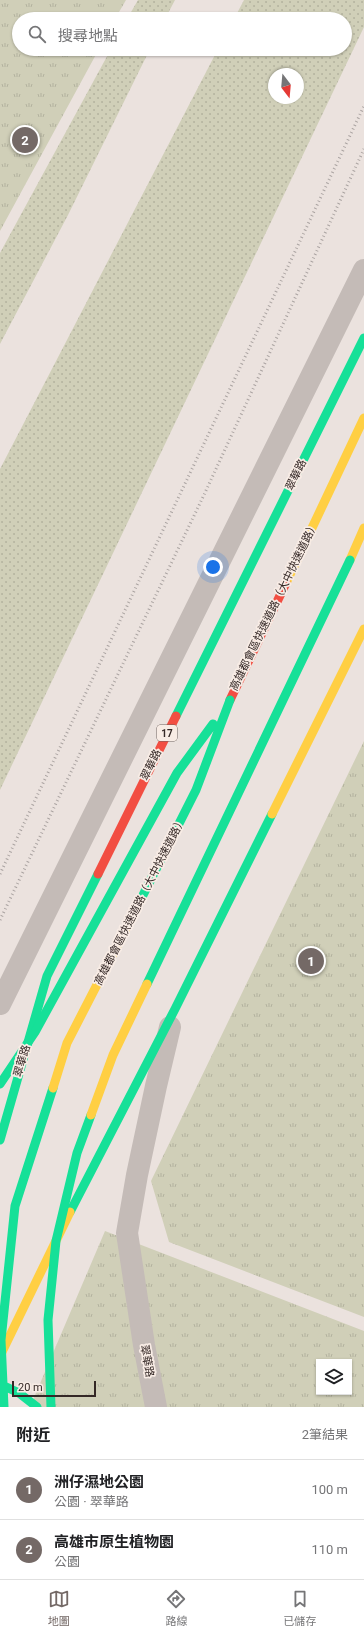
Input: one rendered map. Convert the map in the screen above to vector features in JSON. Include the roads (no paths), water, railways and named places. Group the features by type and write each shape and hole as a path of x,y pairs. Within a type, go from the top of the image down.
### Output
{"main road":[{"name":"翠華路","path":"0,1140 47,976 364,338"},
{"name":"高雄都會區快速道路（大中快速道路）","path":"4,1407 1,1340 15,1206 64,1050 196,790 230,700 364,418"},
{"path":"51,1407 48,1312 56,1241 77,1154 113,1055 364,528"},
{"name":"翠華路","path":"0,1355 56,1239 175,1009 364,629"},
{"path":"0,1084 35,1032 177,773 230,700"},
{"path":"0,1384 19,1393 37,1407"}],"street":[{"path":"0,1004 364,270"},
{"name":"翠華路","path":"156,1407 144,1344 127,1233 151,1109 175,1009"}],"railway":[{"path":"0,874 364,106"},
{"path":"0,920 203,497 364,149"}],"place":[{"name":"高雄市原生植物園","path":"25,140"},
{"name":"洲仔濕地公園","path":"311,961"}]}
